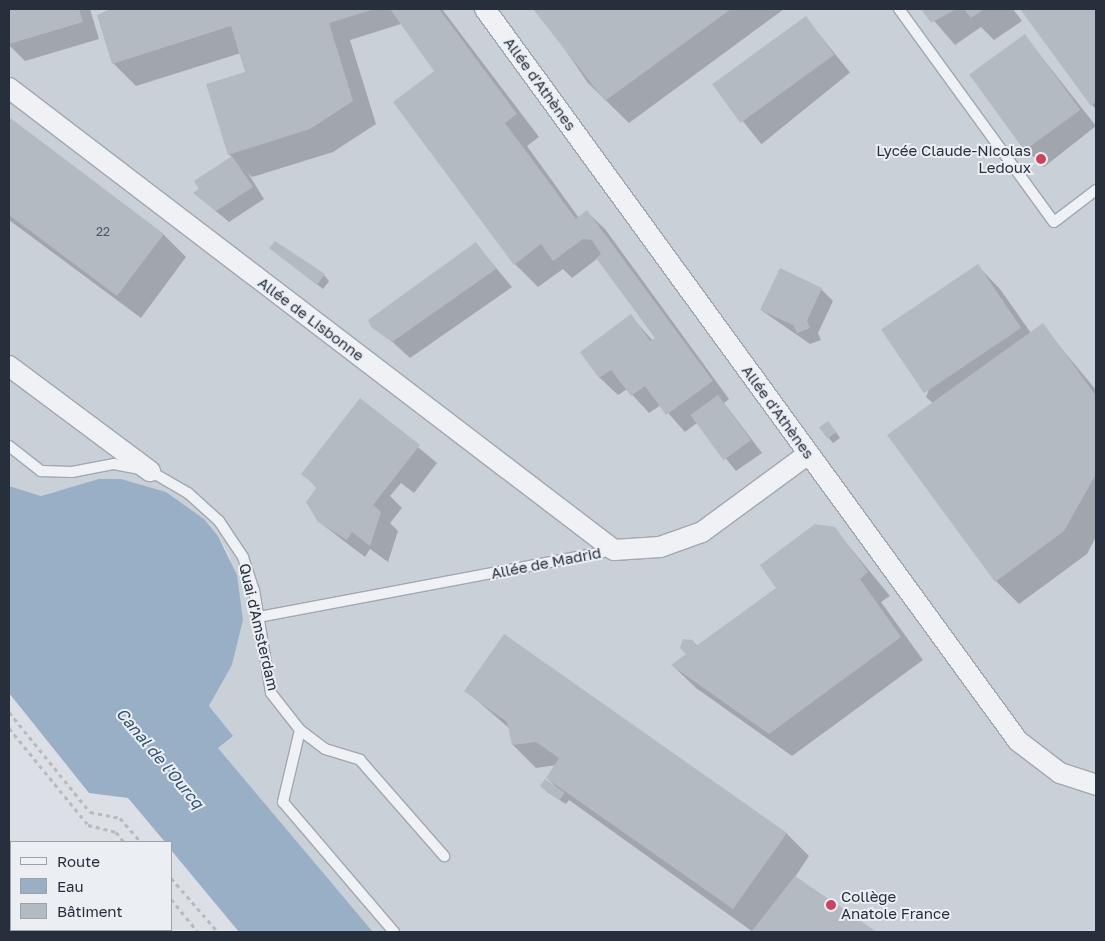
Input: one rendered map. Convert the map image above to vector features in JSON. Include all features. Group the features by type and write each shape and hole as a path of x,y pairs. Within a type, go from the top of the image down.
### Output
{"street":[{"name":"Allée d'Athènes","path":"485,9 1018,741 1060,773 1096,785"},
{"name":"Allée de Lisbonne","path":"9,88 614,550"},
{"path":"9,366 150,471"},
{"name":"Allée de Madrid","path":"614,550 660,547 702,532 808,454"}],"lane":[{"path":"899,9 1054,222 1096,190"},
{"name":"Quai d'Amsterdam","path":"9,446 41,470 72,472 114,464 150,471 188,493 219,520 244,557 259,617 271,693 300,730 325,749 360,760 444,856"},
{"name":"Allée de Madrid","path":"259,617 614,550"},
{"path":"300,730 283,802 394,932"}],"path":[{"path":"9,712 90,812 120,818 140,841"},
{"path":"9,728 88,825 116,832 123,841"},
{"path":"172,879 218,932"},
{"path":"172,900 198,932"}],"shaded area":[{"path":"9,9 1096,9 1096,932 373,932 218,748 232,736 209,706 232,665 243,620 229,555 218,536 204,519 166,492 56,491 41,496 9,486"}],"water":[{"name":"Canal de l'Ourcq","path":"99,479 121,479 166,492 204,519 218,536 237,575 243,620 232,665 209,706 233,736 218,748 373,932 239,932 172,851 172,841 164,841 128,798 89,793 9,693 9,486 41,496"}],"building":[{"path":"9,9 79,9 83,22 9,44"},
{"path":"110,9 375,9 329,23 353,101 310,129 228,155 206,84 245,72 231,26 112,64 97,15"},
{"path":"390,9 439,9 517,114 505,123 576,219 587,210 713,381 666,415 645,386 631,396 611,370 599,378 580,352 631,314 650,341 655,338 596,258 601,254 592,240 583,239 553,261 541,244 514,265 393,102 434,71"},
{"path":"533,9 731,9 605,101"},
{"path":"921,9 956,9 931,23"},
{"path":"964,9 984,9 971,18"},
{"path":"1020,9 1096,9 1096,102 1091,106"},
{"path":"806,16 834,55 740,123 712,84"},
{"path":"1025,34 1080,110 1024,151 969,75"},
{"path":"9,117 164,234 117,296 9,215"},
{"path":"232,156 253,187 216,211 193,193 199,189 194,181"},
{"path":"275,241 325,274 317,285 269,248"},
{"path":"476,242 496,269 392,342 371,327 368,320"},
{"path":"978,264 1021,328 924,393 881,329"},
{"path":"780,268 822,288 807,321 810,328 797,333 793,325 760,310"},
{"path":"1043,323 1096,396 1096,474 1064,531 995,582 887,435"},
{"path":"718,395 751,440 723,460 690,415"},
{"path":"360,398 420,445 373,505 381,512 370,546 352,532 347,540 318,522 306,502 317,487 301,474"},
{"path":"828,421 836,432 827,439 819,427"},
{"path":"815,524 835,527 868,572 860,579 901,637 769,734 671,665 686,654 680,648 683,639 693,640 696,646 776,588 760,565"},
{"path":"504,634 787,833 733,909 546,778 559,758 536,742 512,745 507,722 464,691"},
{"path":"545,779 565,793 559,800 540,786"},
{"path":"795,876 877,932 751,932"},
{"path":"9,888 10,906 9,921"}],"place":[{"name":"Lycée Claude-Nicolas Ledoux","path":"1041,159"},
{"name":"Collège Anatole France","path":"831,905"}]}
